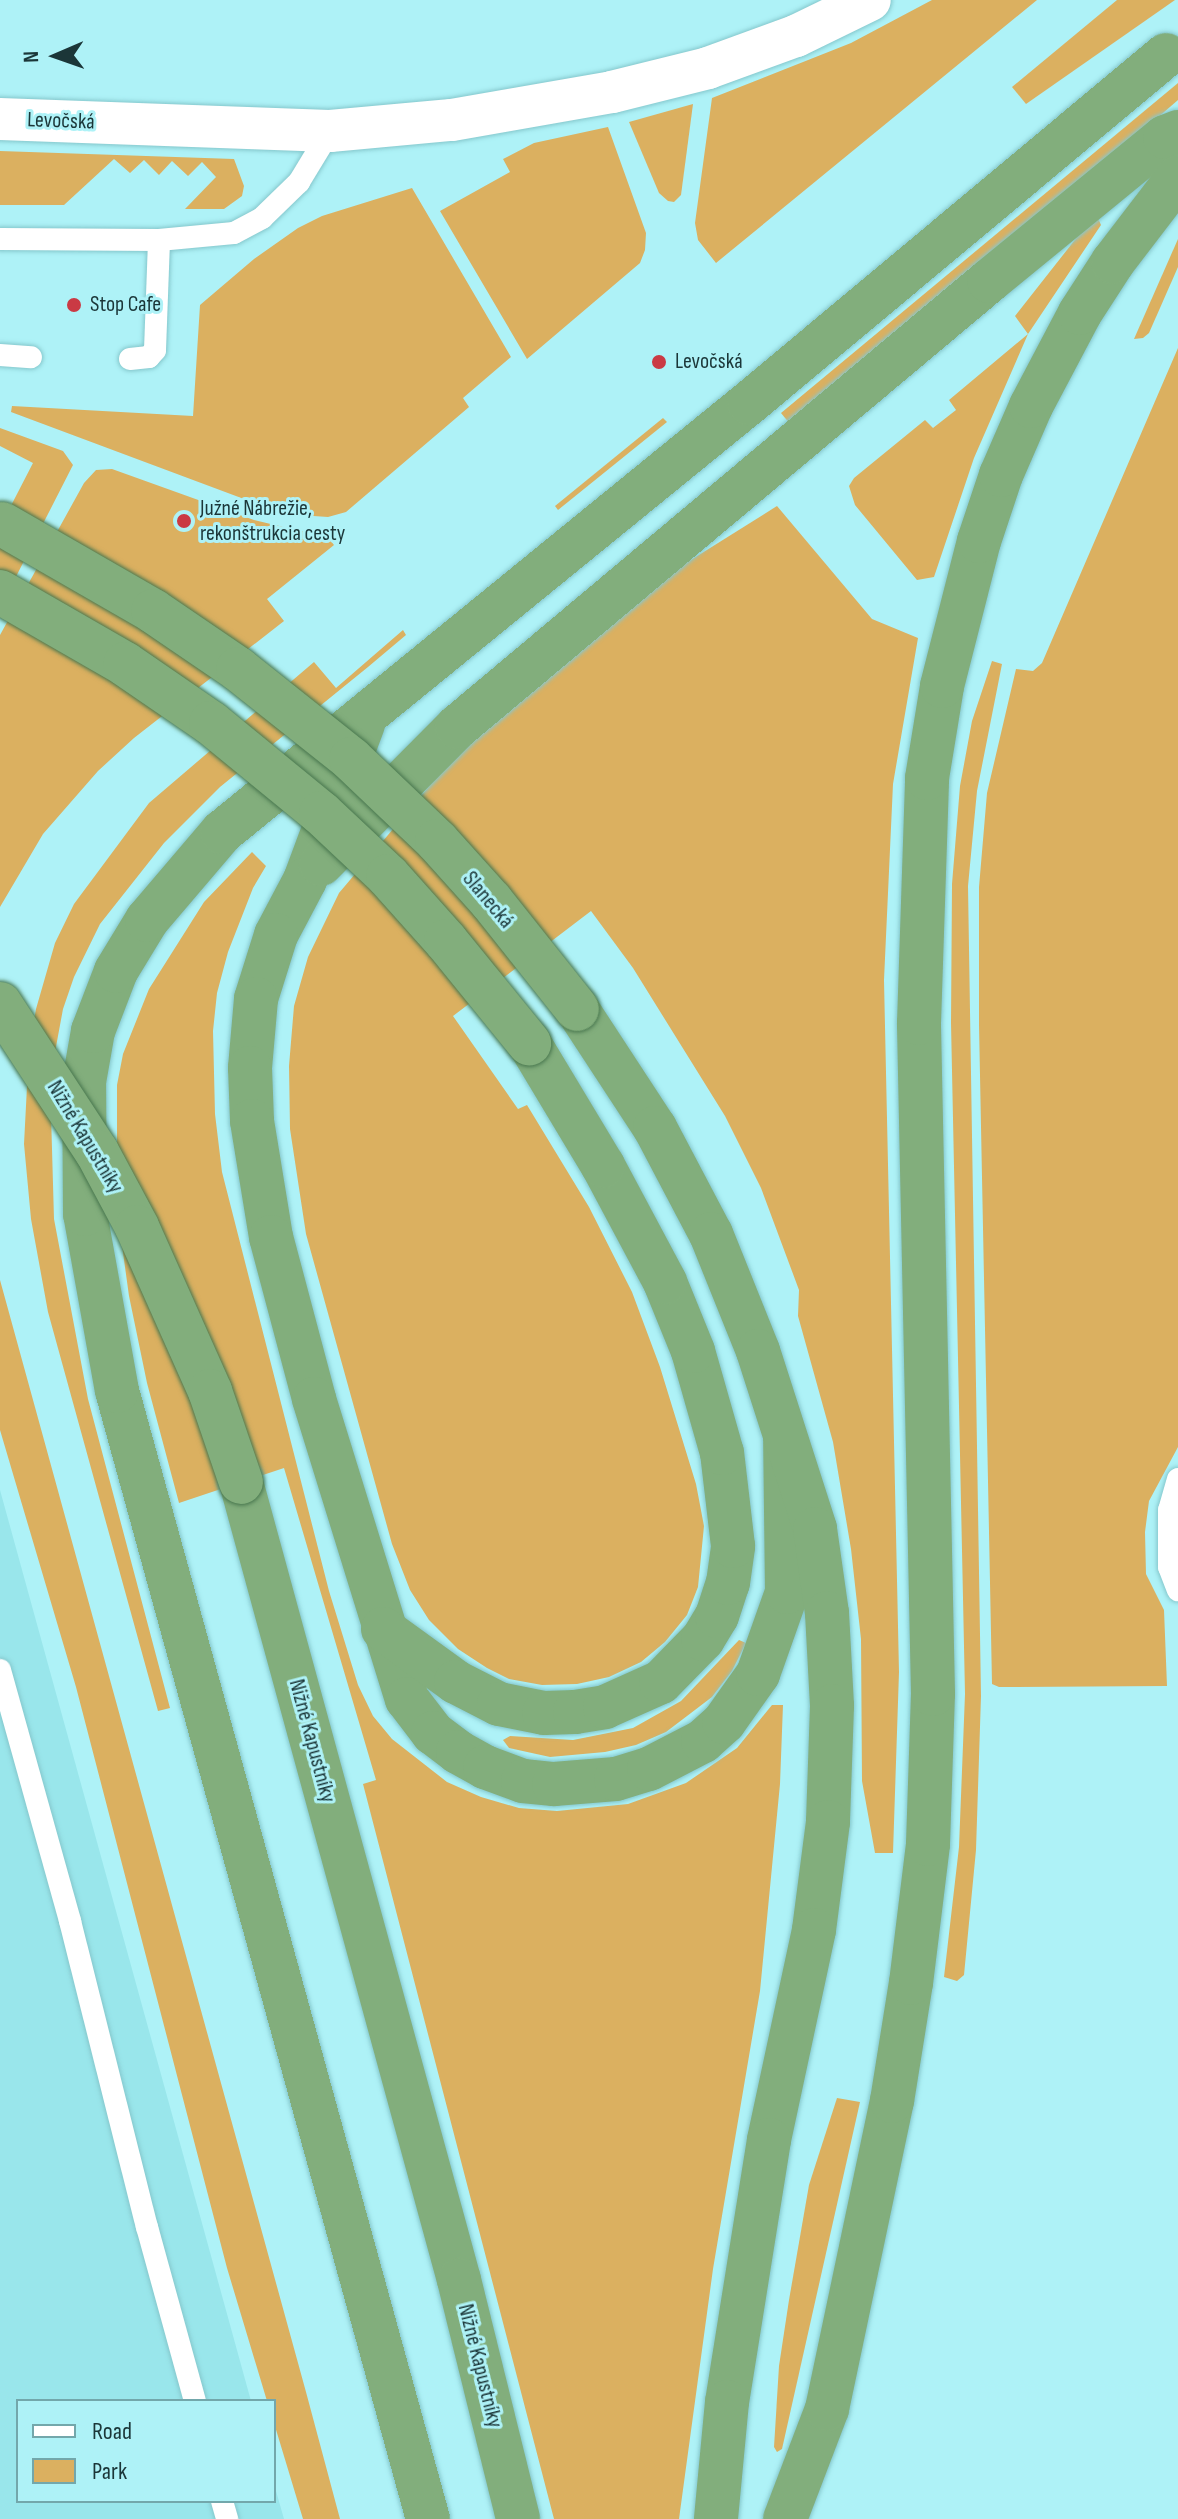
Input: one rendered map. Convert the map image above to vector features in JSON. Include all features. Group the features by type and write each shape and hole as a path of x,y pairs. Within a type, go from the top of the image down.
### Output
{"highway":[{"path":"428,2519 117,1391 99,1302 85,1199 84,1082 93,1031 116,971 147,920 222,832 749,403 1166,55"},
{"path":"305,880 457,727 834,410 1165,137 1178,132"},
{"path":"785,2519 827,2409 892,2101 911,1983 928,1844 933,1694 919,1023 927,778 942,686 979,541 1001,475 1031,406 1080,313 1113,262 1178,177"},
{"name":"Slanecká","path":"1,523 153,611 238,669 351,759 437,841 491,901 577,1009 655,1128 711,1234 758,1351 785,1439"},
{"path":"0,592 125,664 211,723 321,813 388,876 529,1043 610,1179 665,1282 693,1351 722,1453 733,1546 728,1583 717,1616 703,1639 661,1682 605,1707 544,1713 499,1704 456,1682 383,1629"},
{"path":"366,714 305,880 276,935 256,999 250,1068 252,1121 275,1252 383,1629 407,1699 433,1733 485,1767 523,1781 585,1783 616,1779 677,1757 724,1722 758,1674 787,1592 785,1439"},
{"name":"Nižné Kapustníky","path":"0,1004 97,1152 137,1227 210,1391 241,1482 459,2280 518,2519"},
{"path":"716,2519 729,2386 769,2140 814,1930 828,1822 832,1706 827,1613 815,1529 785,1439"}],"street":[{"name":"Levočská","path":"0,119 330,131 452,120 626,88 708,68 796,36 870,0"}],"lane":[{"path":"0,239 159,240 234,233 262,218 299,182 330,131"},
{"path":"130,359 149,357 155,350 159,240"},
{"path":"0,355 31,357"},
{"path":"1178,1479 1169,1510 1169,1567 1178,1590"},
{"path":"0,1670 70,1921 147,2227 194,2399"}],"shaded area":[{"path":"0,1490 250,2399 16,2399 16,2503 276,2503 276,2491 284,2519 0,2519"}],"green space":[{"path":"932,0 1037,0 716,263 698,240 695,223 712,98 851,43"},
{"path":"1117,0 1175,0 1026,104 1012,87"},
{"path":"1178,83 1178,100 1073,191 790,424 781,413"},
{"path":"693,104 681,195 674,202 668,201 659,193 629,122"},
{"path":"608,127 646,233 645,250 640,263 527,359 440,211 510,172 503,159 534,143"},
{"path":"0,151 234,159 244,186 242,196 224,209 185,209 216,177 202,162 188,176 172,161 159,175 144,160 130,173 114,159 64,205 0,205"},
{"path":"412,188 511,357 463,398 469,407 346,512 328,517 299,515 260,505 11,412 12,406 193,416 200,305 254,259 298,228 322,216"},
{"path":"1098,218 1101,225 1028,334 1015,316 1085,227"},
{"path":"1178,239 1178,267 1149,333 1143,338 1134,339"},
{"path":"1028,334 974,458 934,577 917,580 855,505 849,486 854,478 925,420 933,428 956,410 949,400"},
{"path":"1178,348 1178,1447 1149,1501 1145,1532 1146,1574 1164,1610 1167,1686 999,1687 992,1684 979,1025 979,887 987,793 1016,669 1033,671 1042,663"},
{"path":"663,418 667,422 558,510 555,506"},
{"path":"0,428 63,451 73,465 0,608 0,527 33,463 0,446"},
{"path":"112,469 254,520 300,531 323,531 334,545 267,599 284,621 134,738 98,771 43,834 0,907 0,635 84,483 96,470"},
{"path":"777,506 872,619 918,638 893,784 884,980 899,1672 893,1853 875,1853 862,1781 861,1639 851,1549 833,1442 798,1316 799,1290 761,1188 725,1116 633,968 591,911 453,1016 518,1109 527,1105 589,1207 632,1292 660,1367 696,1484 704,1526 698,1587 687,1615 665,1642 641,1662 609,1677 577,1684 542,1685 509,1679 458,1649 429,1620 410,1590 392,1544 306,1234 290,1129 289,1066 294,1006 308,957 339,893 453,758 686,563"},
{"path":"403,630 406,635 220,787 164,843 100,924 74,977 63,1009 50,1079 54,1219 88,1399 170,1708 158,1711 48,1312 31,1219 24,1144 29,1048 36,1009 55,943 74,904 149,803 314,662 336,688"},
{"path":"992,661 1002,664 977,791 968,886 981,1696 976,1850 964,1975 957,1981 944,1977 959,1847 965,1694 951,1023 952,884 960,786 972,721"},
{"path":"252,852 266,866 253,888 228,952 217,993 213,1031 215,1114 222,1172 329,1591 358,1685 373,1716 392,1739 447,1782 481,1797 519,1808 557,1811 628,1804 686,1783 737,1748 772,1705 783,1705 780,1784 760,1991 713,2269 679,2519 554,2519 363,1784 376,1780 284,1468 179,1503 147,1383 129,1296 117,1209 117,1085 123,1054 149,989 204,902"},
{"path":"0,1280 340,2519 303,2519 276,2430 276,2399 266,2399 227,2268 76,1687 0,1430"},
{"path":"739,1640 746,1643 732,1671 712,1697 666,1732 636,1745 605,1752 550,1757 509,1748 503,1740 510,1736 573,1740 633,1728 681,1701"},
{"path":"837,2098 860,2102 782,2449 777,2452 774,2447 779,2366 789,2300 809,2185"}],"place":[{"name":"Stop Cafe","path":"74,305"},
{"name":"Levočská","path":"659,362"},
{"name":"Južné Nábrežie, rekonštrukcia cesty","path":"184,521"}]}
